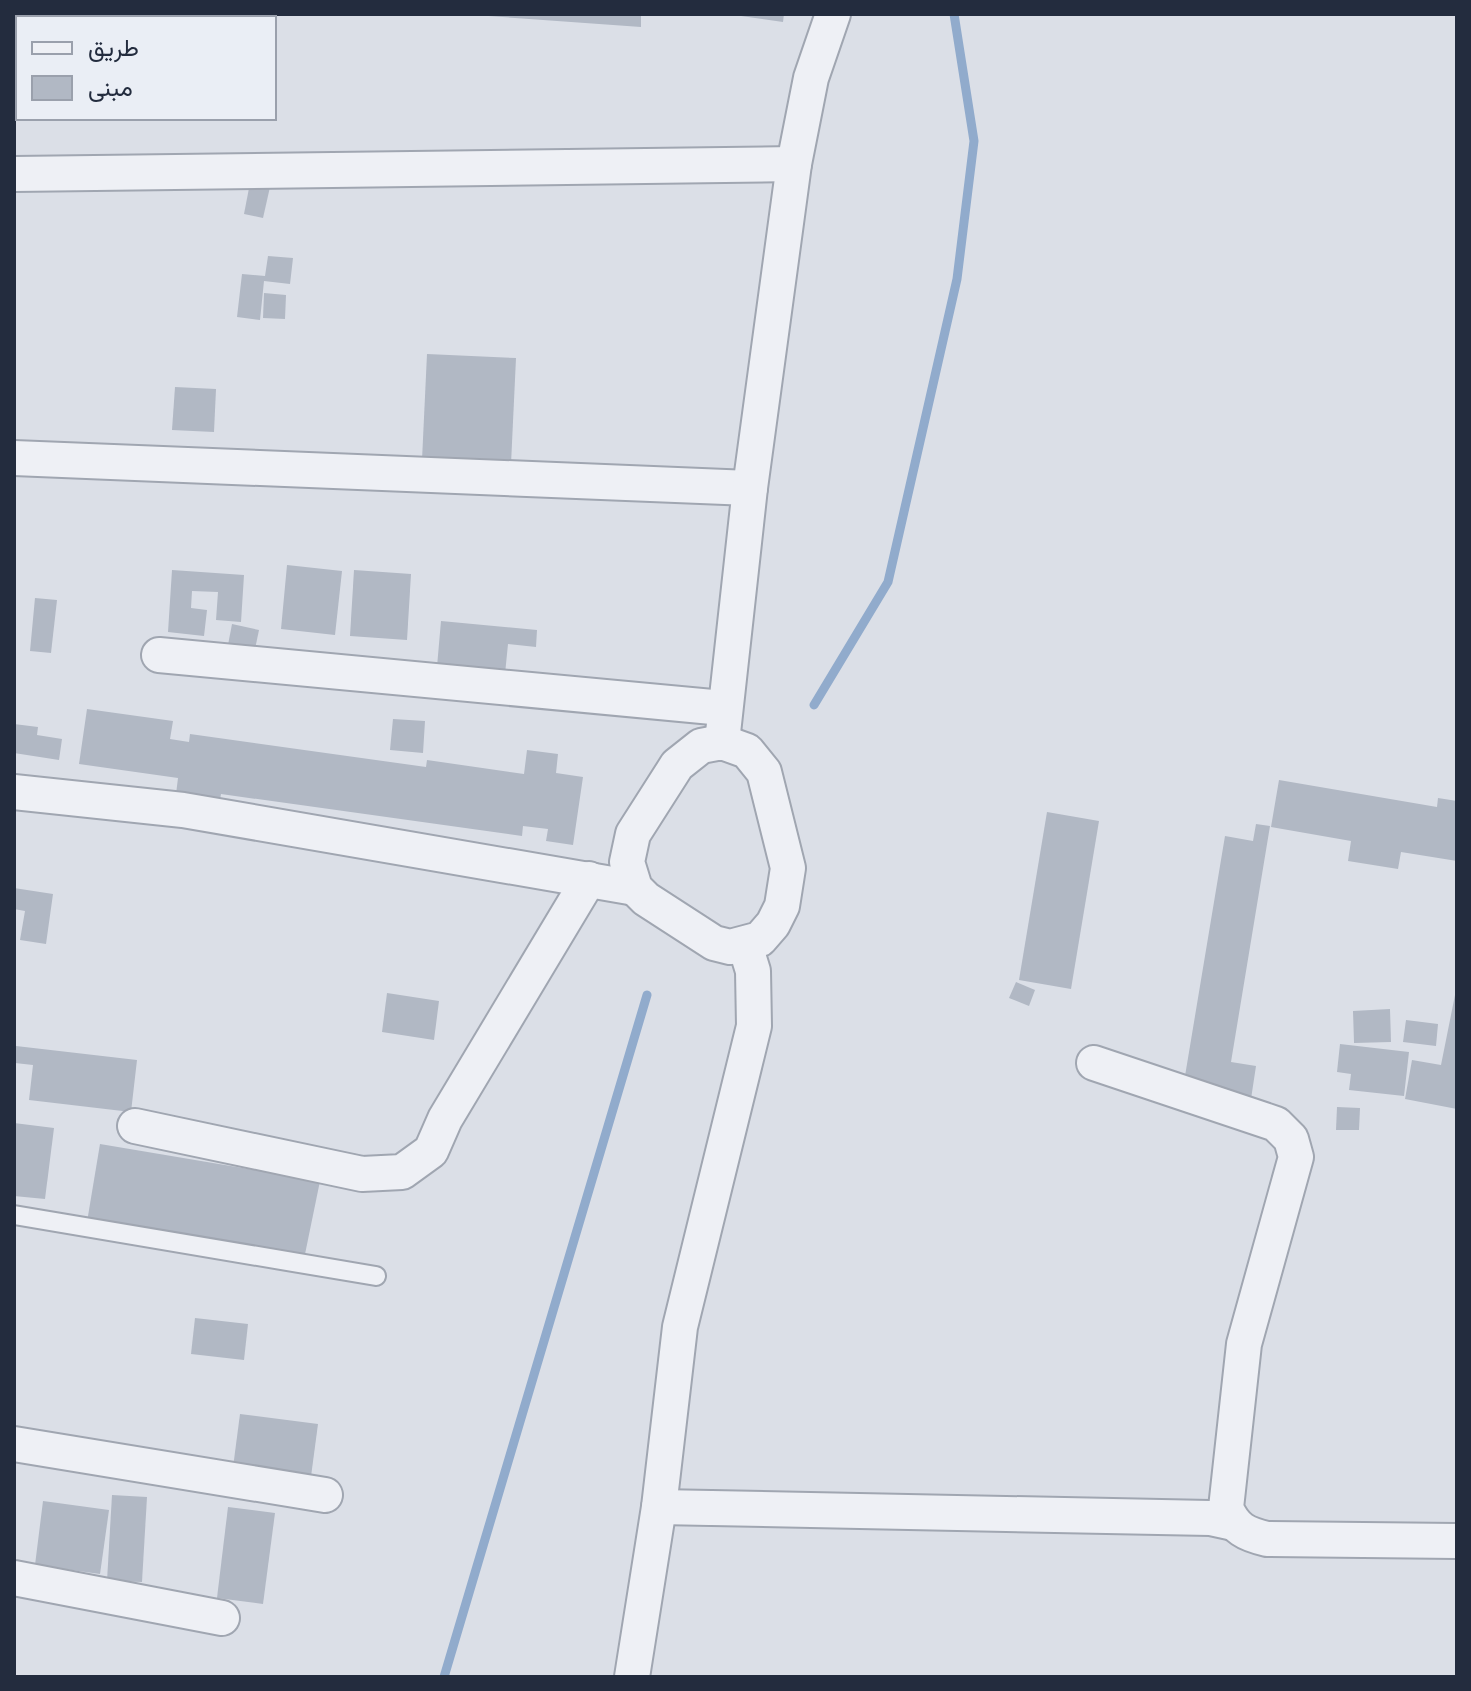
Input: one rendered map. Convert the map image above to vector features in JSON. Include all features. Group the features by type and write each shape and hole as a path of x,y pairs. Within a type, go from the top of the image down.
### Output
{"street":[{"path":"159,655 723,725 764,772 786,848 788,868 782,906 773,924 760,939 745,945 714,943 646,899 635,888 627,862 633,834 677,765 723,725 750,488 794,164 811,78 833,14"},
{"path":"14,174 794,164"},
{"path":"14,458 750,488"},
{"path":"14,792 183,810 635,888"},
{"path":"135,1126 362,1174 402,1172 431,1151 445,1119 589,879"},
{"path":"632,1677 659,1507 680,1327 754,1026 753,971 745,945"},
{"path":"1094,1063 1276,1124 1291,1139 1296,1157 1244,1344 1226,1508 1233,1523 1245,1534 1267,1539 1457,1541"},
{"path":"14,1444 325,1495"},
{"path":"659,1507 1210,1518 1233,1523"},
{"path":"14,1578 222,1618"}],"lane":[{"path":"14,1215 376,1276"}],"building":[{"path":"184,14 235,14 234,16"},
{"path":"460,14 641,14 641,27"},
{"path":"727,14 784,14 783,22"},
{"path":"14,58 16,109 14,109"},
{"path":"250,183 270,187 263,218 244,214"},
{"path":"268,256 293,258 290,284 264,281 260,320 237,317 242,274 265,276"},
{"path":"264,293 286,295 285,319 263,318"},
{"path":"427,354 516,358 511,464 422,460"},
{"path":"175,387 216,389 214,432 172,430"},
{"path":"287,565 342,571 335,635 281,629"},
{"path":"172,570 244,575 241,622 216,620 218,592 192,591 191,608 207,610 204,636 168,632"},
{"path":"354,570 411,574 407,640 350,636"},
{"path":"35,598 57,600 51,653 30,651"},
{"path":"441,621 537,630 536,647 508,644 504,684 436,678"},
{"path":"232,624 259,630 255,649 228,645"},
{"path":"87,709 173,721 170,739 189,742 190,734 426,767 427,760 524,774 527,750 558,754 556,773 583,777 573,845 546,841 548,829 523,826 522,836 221,794 220,800 176,794 178,778 79,764"},
{"path":"393,719 425,721 423,753 390,750"},
{"path":"14,724 38,727 37,735 62,739 59,760 14,753"},
{"path":"1279,780 1437,807 1438,798 1457,801 1457,861 1401,852 1398,869 1348,861 1351,841 1271,827"},
{"path":"1047,812 1099,821 1071,989 1019,980"},
{"path":"1256,824 1270,826 1231,1062 1256,1066 1251,1099 1183,1088 1225,836 1253,841"},
{"path":"14,888 53,894 46,944 20,940 25,911 14,909"},
{"path":"1016,982 1035,990 1029,1006 1009,998"},
{"path":"1456,990 1457,1109 1405,1099 1412,1060 1441,1065"},
{"path":"387,993 439,1001 434,1040 382,1032"},
{"path":"1390,1009 1391,1042 1354,1043 1353,1011"},
{"path":"1406,1020 1438,1024 1436,1046 1403,1042"},
{"path":"1340,1044 1409,1052 1404,1096 1349,1090 1351,1074 1337,1072"},
{"path":"16,1046 137,1060 131,1112 29,1100 33,1065 15,1063"},
{"path":"1337,1107 1360,1108 1359,1130 1336,1130"},
{"path":"14,1123 54,1128 45,1199 14,1196"},
{"path":"100,1144 320,1181 304,1259 87,1222"},
{"path":"195,1318 248,1324 244,1360 191,1354"},
{"path":"240,1414 318,1424 310,1484 232,1475"},
{"path":"112,1495 147,1497 142,1582 107,1581"},
{"path":"43,1501 109,1510 100,1574 35,1565"},
{"path":"228,1507 275,1513 263,1604 217,1598"}],"waterway":[{"path":"814,705 888,582 957,279 974,141 954,14"},
{"path":"444,1677 647,995"}]}
